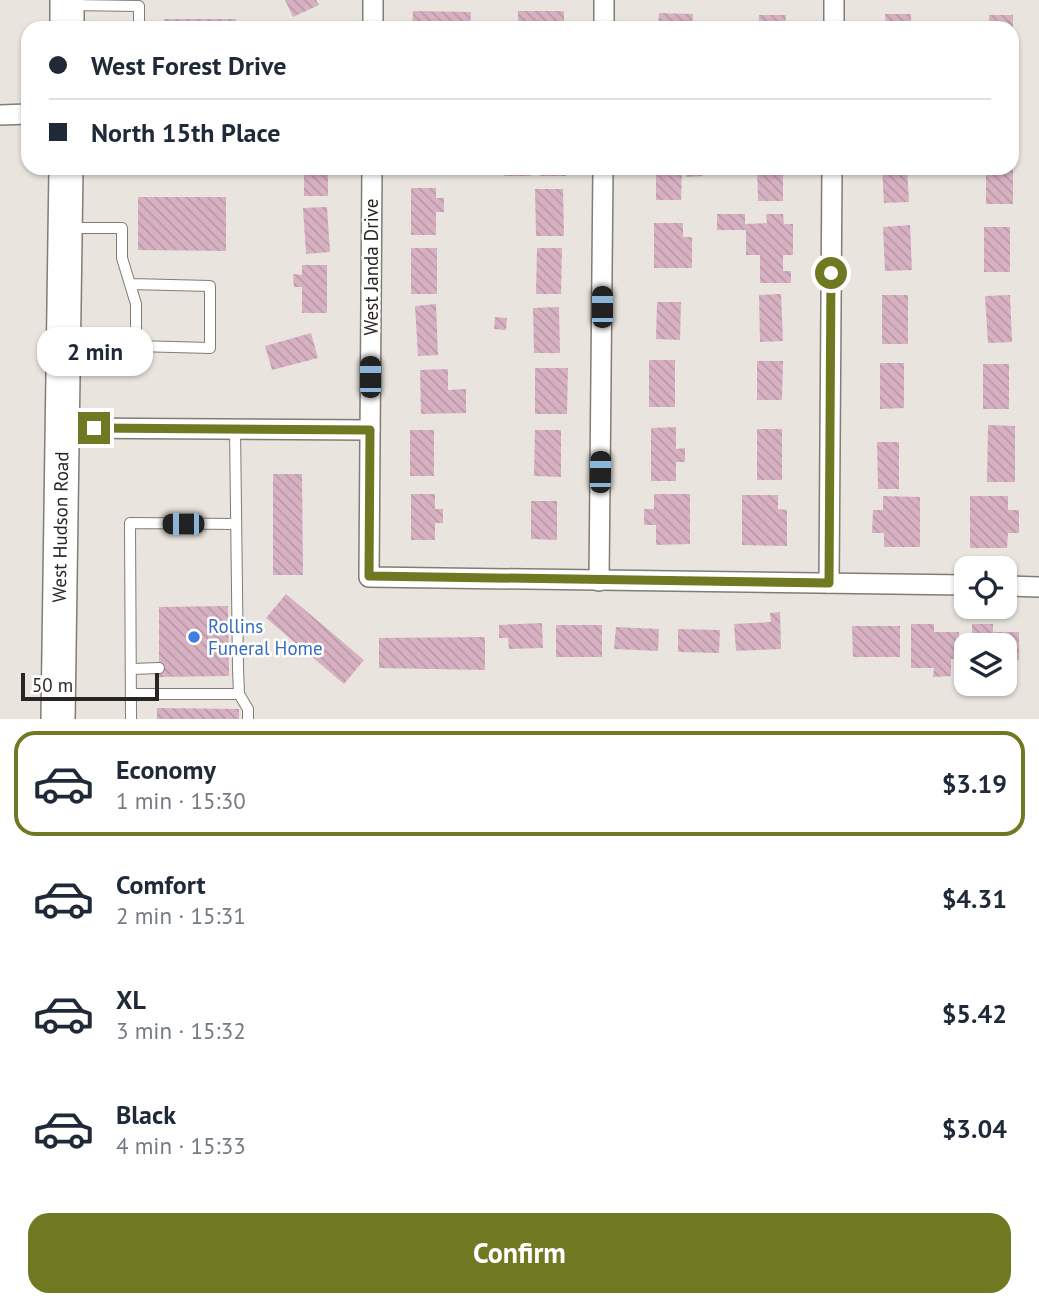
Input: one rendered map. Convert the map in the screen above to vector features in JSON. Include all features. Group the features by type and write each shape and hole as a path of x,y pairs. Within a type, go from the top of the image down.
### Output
{"highway":[{"name":"West Hudson Road","path":"58,719 66,175"}],"street":[{"path":"373,0 373,21"},
{"path":"604,0 604,21"},
{"path":"834,0 834,21"},
{"path":"0,115 21,114"},
{"name":"West Janda Drive","path":"372,175 369,576 599,581"},
{"path":"603,175 599,581 954,585"},
{"path":"829,583 832,175"},
{"path":"61,428 370,430"},
{"path":"1017,586 1039,587"}],"lane":[{"path":"67,11 139,6 139,21"},
{"path":"65,228 122,228 122,258 136,304 136,346 210,348 210,286 131,284"},
{"path":"235,428 233,668 239,694 248,709 248,719"},
{"path":"131,719 130,523 236,524"},
{"path":"132,669 159,668"},
{"path":"132,694 239,694"}],"building":[{"path":"285,0 316,0 319,5 293,17"},
{"path":"413,11 471,12 470,21 412,21"},
{"path":"518,11 564,11 564,21 518,21"},
{"path":"659,13 693,14 692,21 658,21"},
{"path":"885,14 911,14 911,21 886,21"},
{"path":"759,15 786,15 786,21 759,21"},
{"path":"989,15 1013,15 1013,21 989,21"},
{"path":"164,19 236,19 236,21"},
{"path":"304,175 328,175 328,196 304,196"},
{"path":"656,175 682,175 681,200 656,200"},
{"path":"757,175 783,175 783,201 758,201"},
{"path":"882,175 907,175 909,202 884,203"},
{"path":"986,175 1013,175 1013,204 986,204"},
{"path":"411,188 436,188 436,198 444,198 444,212 436,212 436,235 411,235"},
{"path":"535,189 563,189 564,236 536,236"},
{"path":"138,197 226,197 226,251 138,250"},
{"path":"327,207 330,252 306,254 303,208"},
{"path":"717,214 745,214 745,224 767,223 766,214 783,214 784,224 793,224 793,255 783,255 783,271 791,271 791,283 760,283 760,255 746,255 746,230 717,230"},
{"path":"654,223 683,223 683,237 692,237 692,268 654,268"},
{"path":"910,225 912,270 885,271 883,227"},
{"path":"984,227 1010,227 1010,272 984,272"},
{"path":"411,248 437,248 437,294 411,294"},
{"path":"537,248 562,248 561,294 536,294"},
{"path":"302,265 327,265 327,313 302,313 302,287 294,287 293,274 302,275"},
{"path":"781,294 783,341 760,342 759,295"},
{"path":"882,295 908,295 908,344 882,344"},
{"path":"1010,295 1012,342 988,343 985,296"},
{"path":"657,302 681,302 680,340 656,339"},
{"path":"436,304 438,355 418,356 415,306"},
{"path":"559,307 560,353 534,353 533,308"},
{"path":"495,317 507,318 506,330 494,329"},
{"path":"311,333 318,358 272,370 265,346"},
{"path":"649,360 675,360 675,407 649,407"},
{"path":"757,361 783,361 782,400 757,400"},
{"path":"880,363 904,363 904,408 880,409"},
{"path":"983,364 1009,364 1009,409 983,409"},
{"path":"535,368 568,368 567,414 535,414"},
{"path":"448,369 448,390 466,389 466,413 421,414 420,370"},
{"path":"988,425 1015,426 1015,482 987,482"},
{"path":"676,427 676,449 685,448 685,462 676,462 676,481 651,481 651,428"},
{"path":"757,429 782,429 782,480 757,480"},
{"path":"410,430 434,430 434,476 410,476"},
{"path":"535,430 561,430 561,477 534,476"},
{"path":"877,442 899,442 899,489 878,489"},
{"path":"273,474 302,474 303,575 273,575"},
{"path":"411,494 435,494 435,509 443,509 443,523 435,523 435,540 411,540"},
{"path":"654,494 690,494 690,544 656,545 656,525 644,525 644,509 654,509"},
{"path":"742,495 778,495 778,509 787,510 787,546 742,545"},
{"path":"883,496 920,497 920,547 884,547 884,533 872,533 873,510 883,510"},
{"path":"970,496 1008,496 1008,510 1019,510 1019,533 1008,533 1007,548 970,548"},
{"path":"531,501 557,501 557,540 531,539"},
{"path":"286,594 364,660 344,684 266,618"},
{"name":"Rollins Funeral Home","path":"228,606 229,676 159,677 159,607"},
{"path":"780,612 781,649 736,651 734,624 771,622 770,613"},
{"path":"542,623 543,648 509,649 508,638 499,638 499,625"},
{"path":"911,624 934,624 934,632 959,632 954,633 951,676 933,677 934,668 911,668"},
{"path":"972,624 993,624 993,632 1019,632 1019,660 1017,633 972,633"},
{"path":"556,625 602,625 602,657 556,657"},
{"path":"852,626 900,626 900,657 853,657"},
{"path":"616,627 659,629 658,651 614,649"},
{"path":"678,629 720,630 719,653 678,652"},
{"path":"485,637 485,670 379,668 379,638"},
{"path":"157,708 239,709 239,719 157,719"}],"place":[{"name":"Rollins Funeral Home","path":"194,637"}],"route":[{"path":"94,428 370,430 369,576 829,583 831,273"}]}
